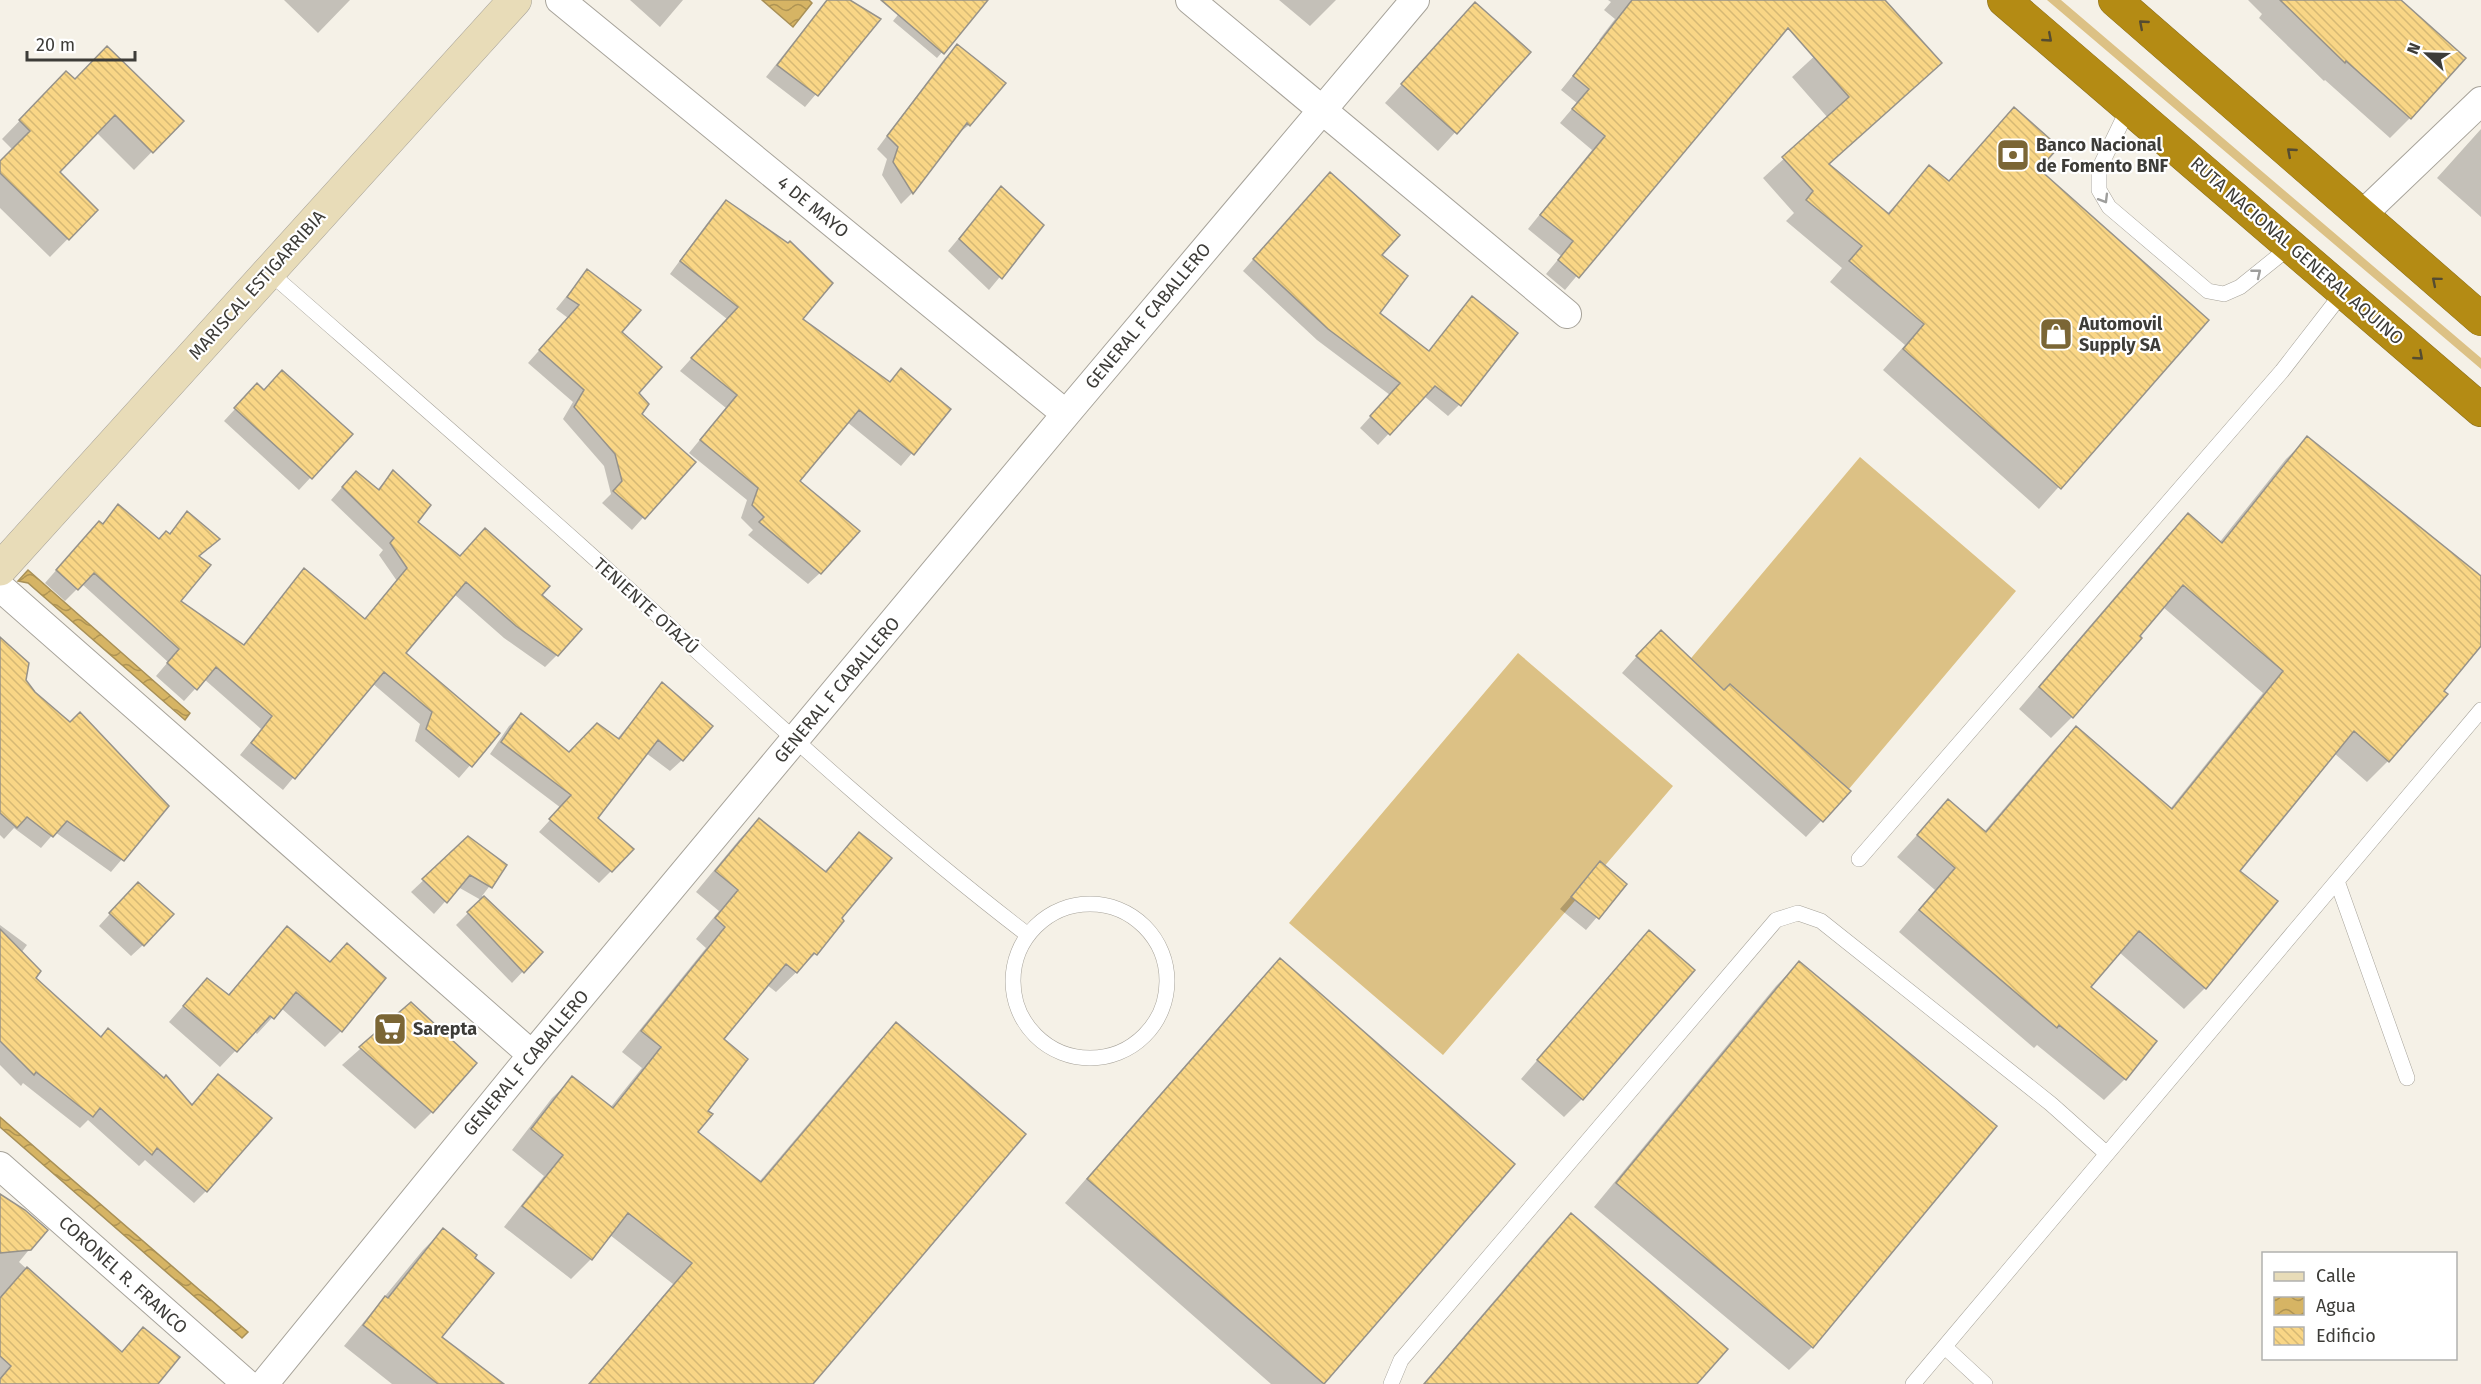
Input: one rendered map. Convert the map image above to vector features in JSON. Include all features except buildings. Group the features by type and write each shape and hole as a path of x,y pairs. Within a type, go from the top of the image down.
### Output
{"highway":[{"name":"RUTA NACIONAL GENERAL AQUINO","path":"2004,0 2481,410"},
{"path":"2115,0 2481,319"}],"street":[{"name":"MARISCAL ESTIGARRIBIA","path":"0,569 515,0"},
{"name":"4 DE MAYO","path":"560,0 1066,414"},
{"path":"1190,0 1567,314"},
{"name":"GENERAL F CABALLERO","path":"264,1384 532,1055 1066,414 1415,0"},
{"path":"2363,214 2481,101"},
{"path":"0,587 532,1055"},
{"name":"CORONEL R. FRANCO","path":"0,1166 247,1384"}],"lane":[{"path":"2129,107 2099,169 2098,190 2109,207 2208,291 2224,294 2240,286 2291,246"},
{"name":"TENIENTE OTAZÚ","path":"269,272 581,546 795,741 985,902 1028,935"},
{"path":"1859,859 2282,371 2344,291"},
{"path":"1913,1384 2481,710"},
{"path":"2337,881 2407,1078"},
{"path":"1078,904 1099,904 1118,909 1136,919 1156,942 1166,970 1166,990 1161,1010 1151,1027 1137,1042 1120,1052 1101,1058 1080,1058 1061,1053 1043,1043 1029,1029 1019,1012 1013,992 1013,972 1018,952 1028,935 1042,920 1059,910 1078,904"},
{"path":"1391,1384 1401,1360 1776,920 1798,913 1821,921 2051,1104 2107,1154"},
{"path":"1945,1347 1985,1384"}],"shaded area":[{"path":"2047,0 2061,0 2481,358 2481,369"},
{"path":"1860,457 2016,591 1843,796 1687,663"},
{"path":"1518,653 1673,786 1443,1055 1289,923"}],"water":[{"path":"762,0 809,0 812,3 793,27"},
{"path":"28,570 190,713 185,720 28,583 18,581"},
{"path":"0,1117 248,1332 242,1338 0,1127"}],"place":[{"name":"Banco Nacional de Fomento BNF","path":"2013,155"},
{"name":"Automovil Supply SA","path":"2056,334"},
{"name":"Sarepta","path":"390,1029"}]}
